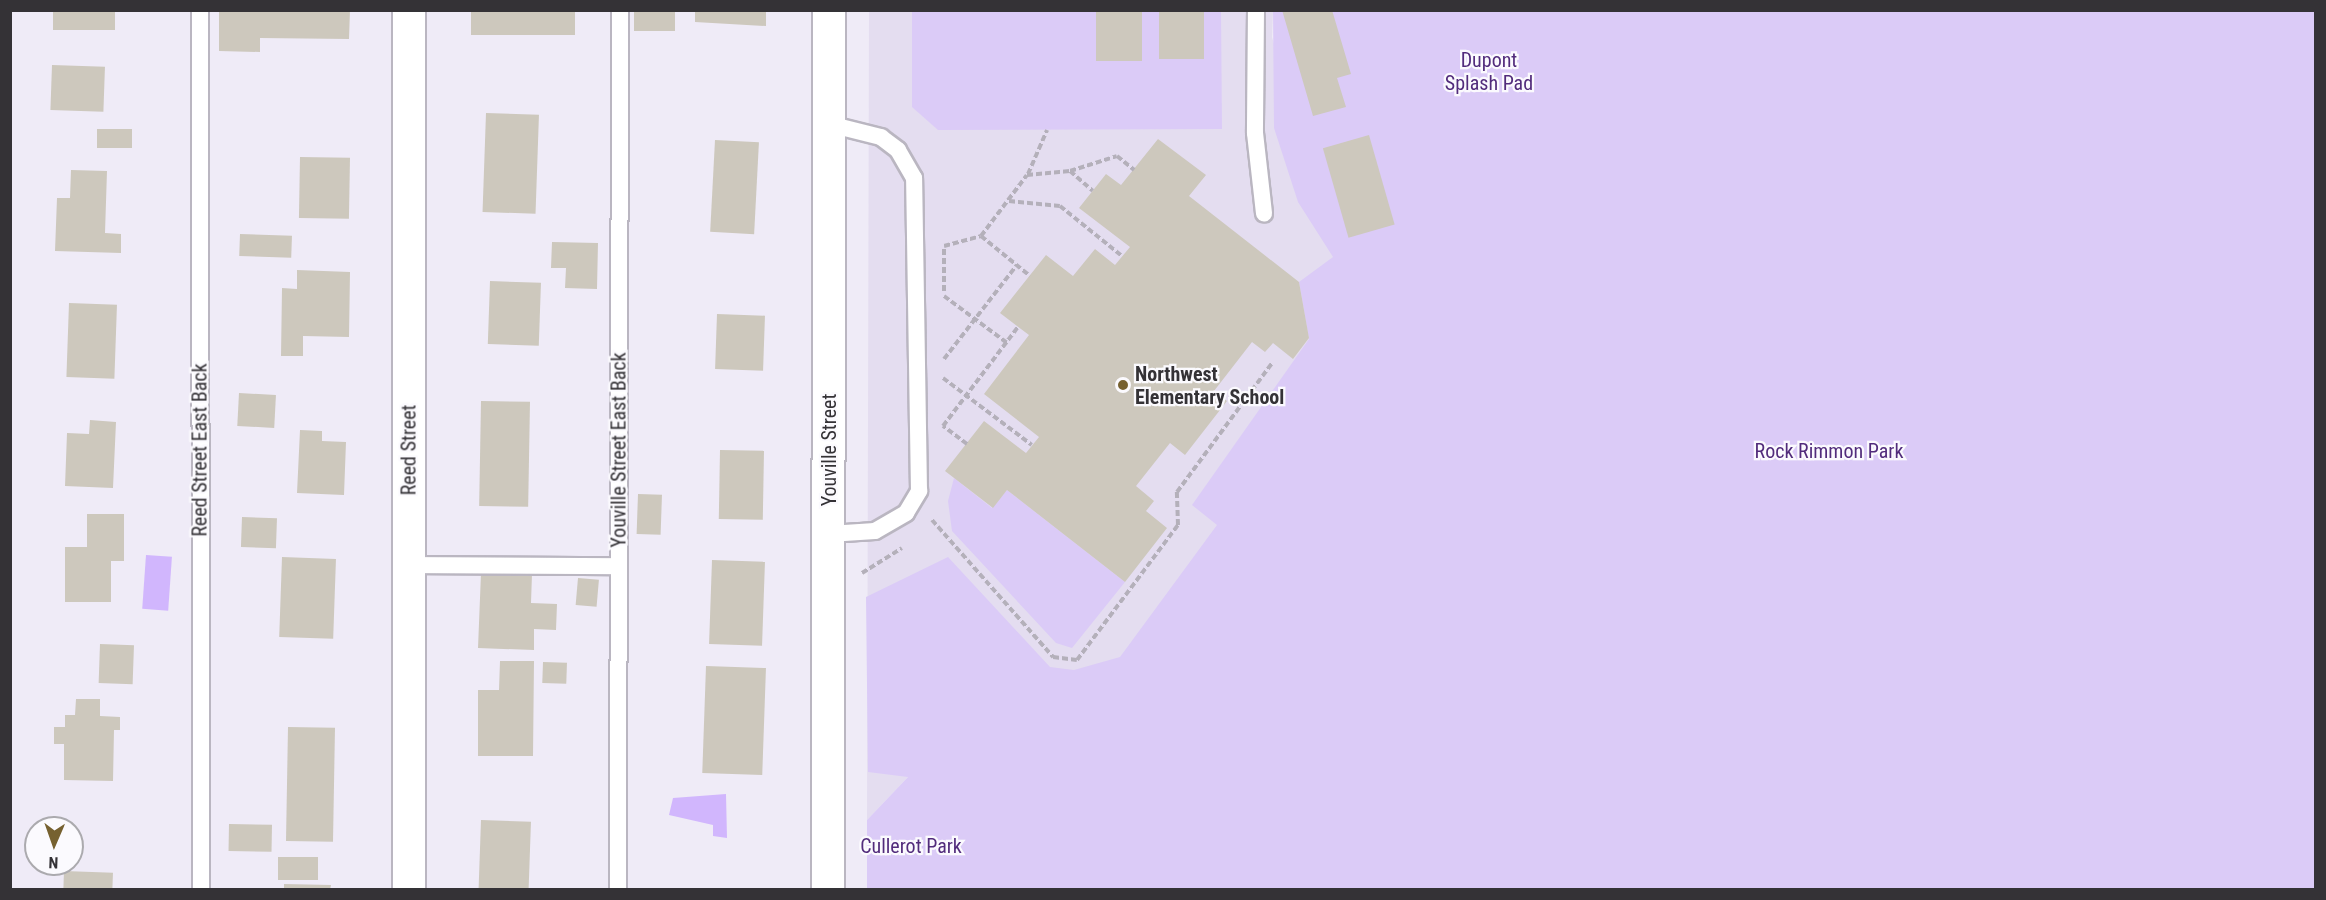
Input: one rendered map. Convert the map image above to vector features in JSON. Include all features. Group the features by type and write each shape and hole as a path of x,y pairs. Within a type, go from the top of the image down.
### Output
{"street":[{"name":"Reed Street","path":"409,10 409,890"},
{"name":"Youville Street","path":"828,890 829,10"}],"lane":[{"name":"Reed Street East Back","path":"200,10 201,890"},
{"name":"Youville Street East Back","path":"618,890 620,10"},
{"path":"1256,10 1255,133 1264,213"},
{"path":"829,124 881,137 898,150 914,178 919,479 914,500 906,513 875,531 829,534"},
{"path":"409,565 618,566"}],"path":[{"path":"944,246 981,236 1027,175 1047,130"},
{"path":"1027,175 1070,171 1116,156 1134,170"},
{"path":"1070,171 1093,191"},
{"path":"1008,201 1060,206 1122,256"},
{"path":"981,236 1030,276"},
{"path":"944,358 1017,265"},
{"path":"944,296 1007,343"},
{"path":"966,444 943,426 1018,327"},
{"path":"914,500 1053,657 1077,660 1178,525 1177,492 1272,363"},
{"path":"944,378 1032,445"}],"shaded area":[{"name":"Northwest Elementary School","path":"869,11 1273,11 1272,37 1334,257 1238,737 908,777 867,820"},
{"path":"146,555 172,557 168,611 142,609"},
{"path":"726,794 727,838 713,836 713,825 669,815 673,798"}],"green space":[{"path":"912,11 1221,11 1222,129 938,130 912,107"},
{"name":"Rock Rimmon Park","path":"1273,11 2315,11 2315,889 867,889 867,820 908,777 868,772 866,597 948,557 1050,667 1074,670 1120,657 1217,525 1192,505 1309,339 1299,282 1333,257 1298,202 1274,128"},
{"path":"954,478 992,508 1007,490 1125,582 1072,648 1056,643 952,531 948,501"}],"building":[{"path":"53,10 115,10 115,30 53,30"},
{"path":"219,10 350,10 349,39 260,38 260,52 219,51"},
{"path":"471,10 575,10 575,35 471,35"},
{"path":"634,10 675,10 675,31 634,31"},
{"path":"695,10 766,10 766,26 695,22"},
{"path":"1096,10 1142,10 1142,61 1096,61"},
{"path":"1159,10 1204,10 1204,59 1159,59"},
{"path":"1282,10 1332,10 1351,74 1337,78 1346,107 1313,116"},
{"path":"52,65 105,67 103,112 50,110"},
{"path":"486,113 539,115 536,214 483,212"},
{"path":"97,129 132,129 132,148 97,148"},
{"path":"1369,135 1395,224 1348,238 1323,148"},
{"path":"1158,139 1206,175 1189,196 1299,282 1309,338 1293,359 1273,343 1265,352 1252,342 1214,391 1227,401 1185,455 1170,443 1136,486 1154,501 1146,511 1167,528 1125,582 1007,490 993,508 945,471 984,421 1026,453 1039,437 984,394 1029,335 1000,313 1046,255 1073,276 1095,249 1115,265 1130,247 1079,208 1106,174 1121,185"},
{"path":"715,140 759,142 754,234 710,232"},
{"path":"300,157 350,158 349,219 299,218"},
{"path":"71,170 107,171 105,233 121,234 121,253 55,251 57,198 70,198"},
{"path":"240,234 292,236 291,258 239,256"},
{"path":"552,242 598,243 597,289 565,288 566,268 551,268"},
{"path":"297,270 350,272 349,337 303,336 303,356 281,356 282,288 297,289"},
{"path":"490,281 541,283 539,346 488,344"},
{"path":"69,303 117,305 114,379 66,377"},
{"path":"717,314 765,316 763,371 715,369"},
{"path":"239,393 276,395 274,428 237,426"},
{"path":"481,401 530,402 528,507 479,506"},
{"path":"90,420 116,422 113,488 65,486 67,433 89,434"},
{"path":"300,430 322,431 322,441 346,442 344,495 297,493"},
{"path":"720,450 764,451 763,520 719,519"},
{"path":"638,494 662,495 661,535 637,534"},
{"path":"87,514 124,514 124,561 111,561 111,602 65,602 65,547 87,547"},
{"path":"242,517 277,518 276,548 241,547"},
{"path":"282,557 336,559 333,639 279,637"},
{"path":"712,560 765,562 762,646 709,644"},
{"path":"481,573 532,574 531,603 557,604 556,630 534,629 534,650 478,648"},
{"path":"578,578 599,580 597,607 576,605"},
{"path":"100,644 134,645 133,684 99,683"},
{"path":"500,661 534,661 533,756 478,756 478,690 499,690"},
{"path":"543,662 567,663 566,684 542,683"},
{"path":"706,666 766,668 762,775 702,773"},
{"path":"76,699 100,699 100,716 120,717 120,730 114,730 113,781 64,780 64,744 54,744 54,727 65,727 65,715 75,715"},
{"path":"288,727 335,728 333,842 286,841"},
{"path":"481,820 531,822 529,890 479,890"},
{"path":"229,824 272,825 272,852 229,851"},
{"path":"278,857 318,857 318,880 278,880"},
{"path":"84,872 113,873 112,890 63,890 64,876 84,876"},
{"path":"284,884 331,885 330,890 284,890"}],"place":[{"name":"Northwest Elementary School","path":"1123,385"}],"park label":[{"name":"Dupont Splash Pad","path":"1489,72"},
{"name":"Cullerot Park","path":"911,846"}]}
